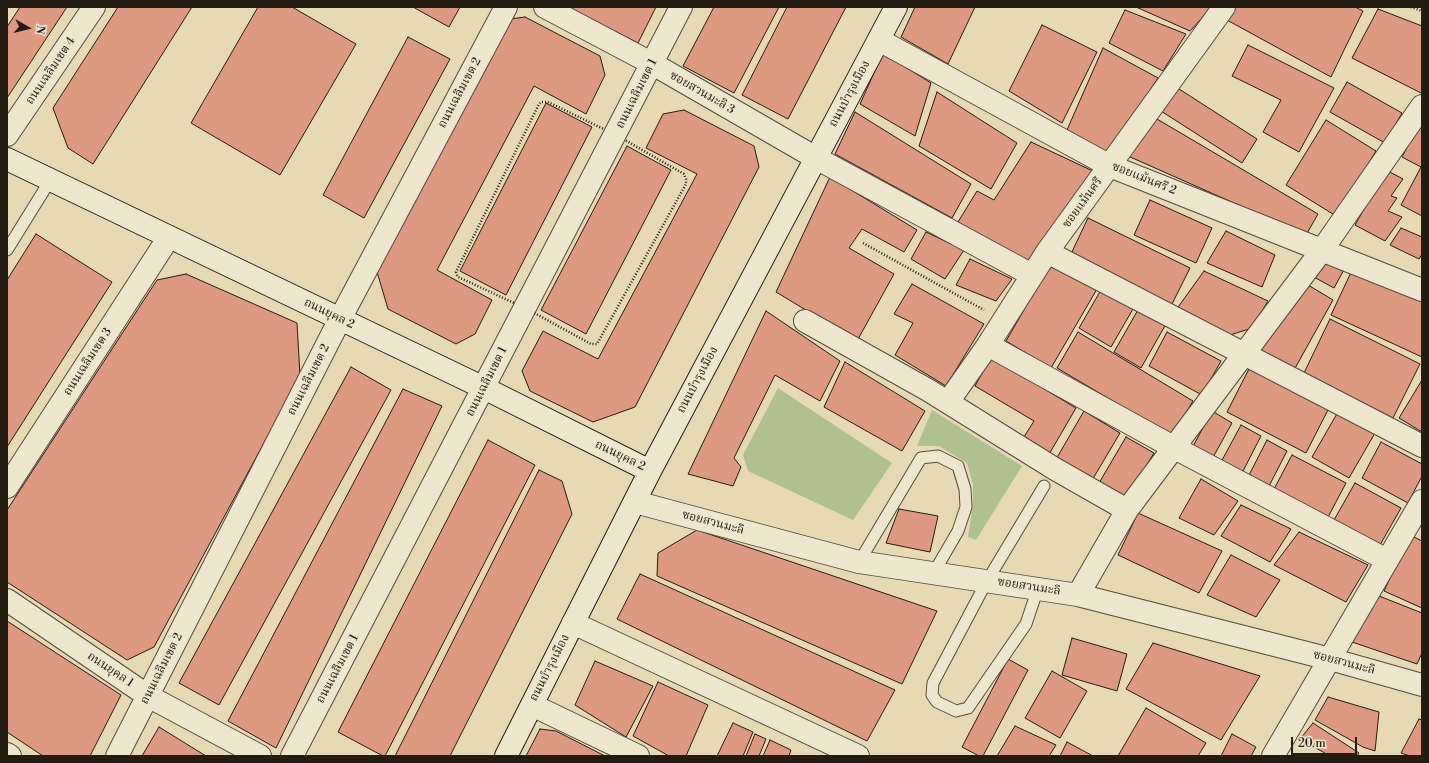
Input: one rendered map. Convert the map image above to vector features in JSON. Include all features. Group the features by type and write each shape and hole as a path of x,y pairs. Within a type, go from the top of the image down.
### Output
{"street":[{"name":"ถนนเฉลิมเขต 4","path":"7,135 94,7"},
{"name":"ถนนเฉลิมเขต 2","path":"118,756 340,319 506,7"},
{"name":"ซอยสวนมะลิ 3","path":"545,7 653,64 816,158 1032,275"},
{"name":"ถนนเฉลิมเขต 1","path":"292,756 653,64 681,7"},
{"name":"ถนนบำรุงเมือง","path":"506,756 650,471 896,7"},
{"name":"ซอยแม้นศรี","path":"948,402 988,345 1002,320 1047,252 1224,7"},
{"name":"ซอยแม้นศรี 2","path":"879,40 1110,166 1422,290"},
{"path":"1078,595 1127,510 1322,250 1422,106"},
{"name":"ถนนยุคล 2","path":"7,159 484,388 650,471"},
{"name":"ถนนเฉลิมเขต 3","path":"7,487 169,237"},
{"path":"1047,252 1243,355 1422,446"},
{"path":"805,321 948,402 1055,469 1127,510"},
{"path":"988,345 1173,448 1387,560"},
{"path":"1274,756 1387,560 1417,522 1422,501"},
{"name":"ซอยสวนมะลิ","path":"635,502 858,562 1078,595 1330,659 1422,685"},
{"name":"ถนนยุคล 1","path":"7,600 148,696 260,756"},
{"path":"573,624 858,756"},
{"path":"532,705 638,756"}],"lane":[{"path":"7,250 51,179"},
{"path":"858,562 921,458 938,456 958,466 965,489 966,507 958,531 933,574"},
{"path":"1038,588 1026,624 968,708 956,711 933,699 932,689 987,581 1044,486"}],"path":[{"path":"1412,7 1422,11"},
{"path":"548,102 616,135 684,174 686,184 599,343 592,344 525,308 458,277 456,272 540,104 548,102"},
{"path":"864,243 1002,320"}],"green space":[{"path":"778,388 892,463 853,520 748,471 743,455"},
{"path":"932,410 1022,466 976,540 968,537 973,504 973,484 967,463 939,446 917,446"}],"building":[{"path":"20,7 67,7 7,98 7,27"},
{"path":"118,7 192,7 93,164 68,148 53,108"},
{"path":"258,7 292,7 356,44 280,175 191,123"},
{"path":"413,7 460,7 449,27"},
{"path":"567,7 656,7 638,43"},
{"path":"714,7 779,7 734,93 683,66"},
{"path":"787,7 846,7 788,119 742,95"},
{"path":"915,7 975,7 948,64 901,37"},
{"path":"1136,7 1212,7 1190,31"},
{"path":"1235,7 1355,7 1363,11 1331,77 1227,20"},
{"path":"1378,9 1422,26 1421,93 1352,58"},
{"path":"1125,10 1186,34 1163,71 1109,43"},
{"path":"525,17 600,56 605,75 586,114 534,86 437,270 492,300 475,334 456,344 388,309 375,265 503,20"},
{"path":"1042,25 1097,52 1062,123 1009,91"},
{"path":"408,37 450,59 364,218 323,195"},
{"path":"1248,45 1334,88 1299,152 1263,132 1281,100 1232,76"},
{"path":"1103,48 1158,78 1107,155 1067,130"},
{"path":"883,53 931,83 915,136 860,104"},
{"path":"1347,82 1402,113 1385,143 1330,112"},
{"path":"1176,87 1257,139 1242,163 1161,111"},
{"path":"937,92 1017,143 991,189 919,146"},
{"path":"546,103 592,127 506,295 460,271"},
{"path":"684,110 754,146 759,167 635,407 593,422 530,391 522,371 543,331 598,359 697,174 646,148 663,114"},
{"path":"855,112 971,184 952,218 835,154"},
{"path":"1422,118 1422,216 1401,205 1421,167 1402,157"},
{"path":"1157,119 1318,214 1306,235 1128,156"},
{"path":"1326,120 1376,151 1336,216 1286,185"},
{"path":"1031,142 1095,172 1028,262 958,222 977,191 994,200"},
{"path":"627,146 671,170 586,334 541,310"},
{"path":"1386,170 1403,179 1391,196 1397,198 1388,211 1402,217 1385,241 1355,225"},
{"path":"830,177 917,230 904,252 862,229 849,248 894,274 857,341 776,292"},
{"path":"1150,200 1212,228 1196,263 1134,235"},
{"path":"1088,218 1190,268 1171,306 1070,256"},
{"path":"1401,228 1422,237 1422,254 1419,259 1390,245"},
{"path":"1226,231 1275,255 1262,287 1207,263"},
{"path":"926,232 964,250 945,279 911,259"},
{"path":"36,234 112,282 7,447 7,280"},
{"path":"1326,252 1347,264 1334,288 1312,276"},
{"path":"970,259 1012,279 996,301 956,285"},
{"path":"1051,263 1097,289 1051,368 1006,341"},
{"path":"1354,266 1422,297 1422,357 1331,315"},
{"path":"1204,271 1268,301 1252,328 1224,337 1176,310"},
{"path":"186,274 297,323 300,376 154,647 127,660 7,582 7,510 157,280"},
{"path":"1303,282 1333,300 1294,370 1256,352"},
{"path":"912,284 984,324 946,386 895,355 913,323 894,314"},
{"path":"1101,290 1133,309 1111,347 1079,328"},
{"path":"1139,308 1166,324 1141,368 1114,352"},
{"path":"766,311 840,361 820,401 775,375 734,458 741,467 733,486 688,474"},
{"path":"1330,319 1420,364 1393,418 1304,373"},
{"path":"1078,332 1193,401 1172,436 1057,368"},
{"path":"1167,332 1221,361 1202,395 1149,366"},
{"path":"991,357 1076,408 1048,456 1022,440 1034,421 975,386"},
{"path":"845,362 925,411 902,451 824,407"},
{"path":"351,367 391,390 219,705 179,683"},
{"path":"1250,367 1329,408 1306,453 1227,412"},
{"path":"1422,380 1422,432 1399,418"},
{"path":"403,389 442,406 276,748 228,721"},
{"path":"1084,411 1120,433 1091,482 1055,461"},
{"path":"1212,411 1232,423 1211,461 1191,450"},
{"path":"1338,412 1375,433 1349,478 1312,457"},
{"path":"1241,425 1261,436 1241,475 1220,464"},
{"path":"1126,437 1154,453 1126,499 1099,483"},
{"path":"488,440 535,465 385,756 383,756 338,732"},
{"path":"1267,440 1287,451 1267,490 1247,479"},
{"path":"1381,442 1422,464 1422,476 1408,503 1362,478"},
{"path":"1292,455 1346,483 1327,519 1273,491"},
{"path":"539,470 562,481 572,514 450,756 395,756"},
{"path":"1201,479 1238,501 1214,535 1179,518"},
{"path":"1355,483 1401,508 1380,545 1334,520"},
{"path":"1241,505 1291,529 1270,562 1221,536"},
{"path":"899,509 938,516 930,552 886,543"},
{"path":"1138,513 1222,551 1199,593 1118,555"},
{"path":"697,530 937,611 902,684 657,576 658,553"},
{"path":"1299,532 1368,565 1346,602 1274,565"},
{"path":"1410,535 1422,541 1422,608 1384,591"},
{"path":"1231,555 1280,580 1256,617 1207,595"},
{"path":"640,574 895,690 867,741 617,619"},
{"path":"1379,596 1422,613 1422,653 1417,664 1352,642"},
{"path":"7,621 121,695 90,756 43,756 7,732"},
{"path":"1072,638 1127,654 1117,691 1062,675"},
{"path":"1153,643 1260,676 1221,740 1126,689"},
{"path":"1008,659 1028,670 983,756 979,756 962,747"},
{"path":"595,661 653,686 626,737 575,705"},
{"path":"1052,671 1087,691 1060,738 1025,718"},
{"path":"658,682 708,705 686,756 669,756 633,736"},
{"path":"1328,697 1379,712 1375,751 1363,747 1315,720"},
{"path":"1146,708 1206,743 1198,756 1118,756"},
{"path":"1419,719 1422,720 1422,756 1410,756 1401,753"},
{"path":"733,723 753,732 743,756 717,756"},
{"path":"1313,723 1359,753 1357,756 1330,756 1300,739"},
{"path":"1015,726 1056,745 1049,756 997,756"},
{"path":"159,727 206,756 142,756"},
{"path":"540,729 556,731 605,756 526,756"},
{"path":"755,734 766,739 759,756 746,756"},
{"path":"1232,734 1256,747 1251,756 1221,756"},
{"path":"770,740 791,750 789,756 763,756"},
{"path":"1067,742 1093,756 1060,756"}]}
